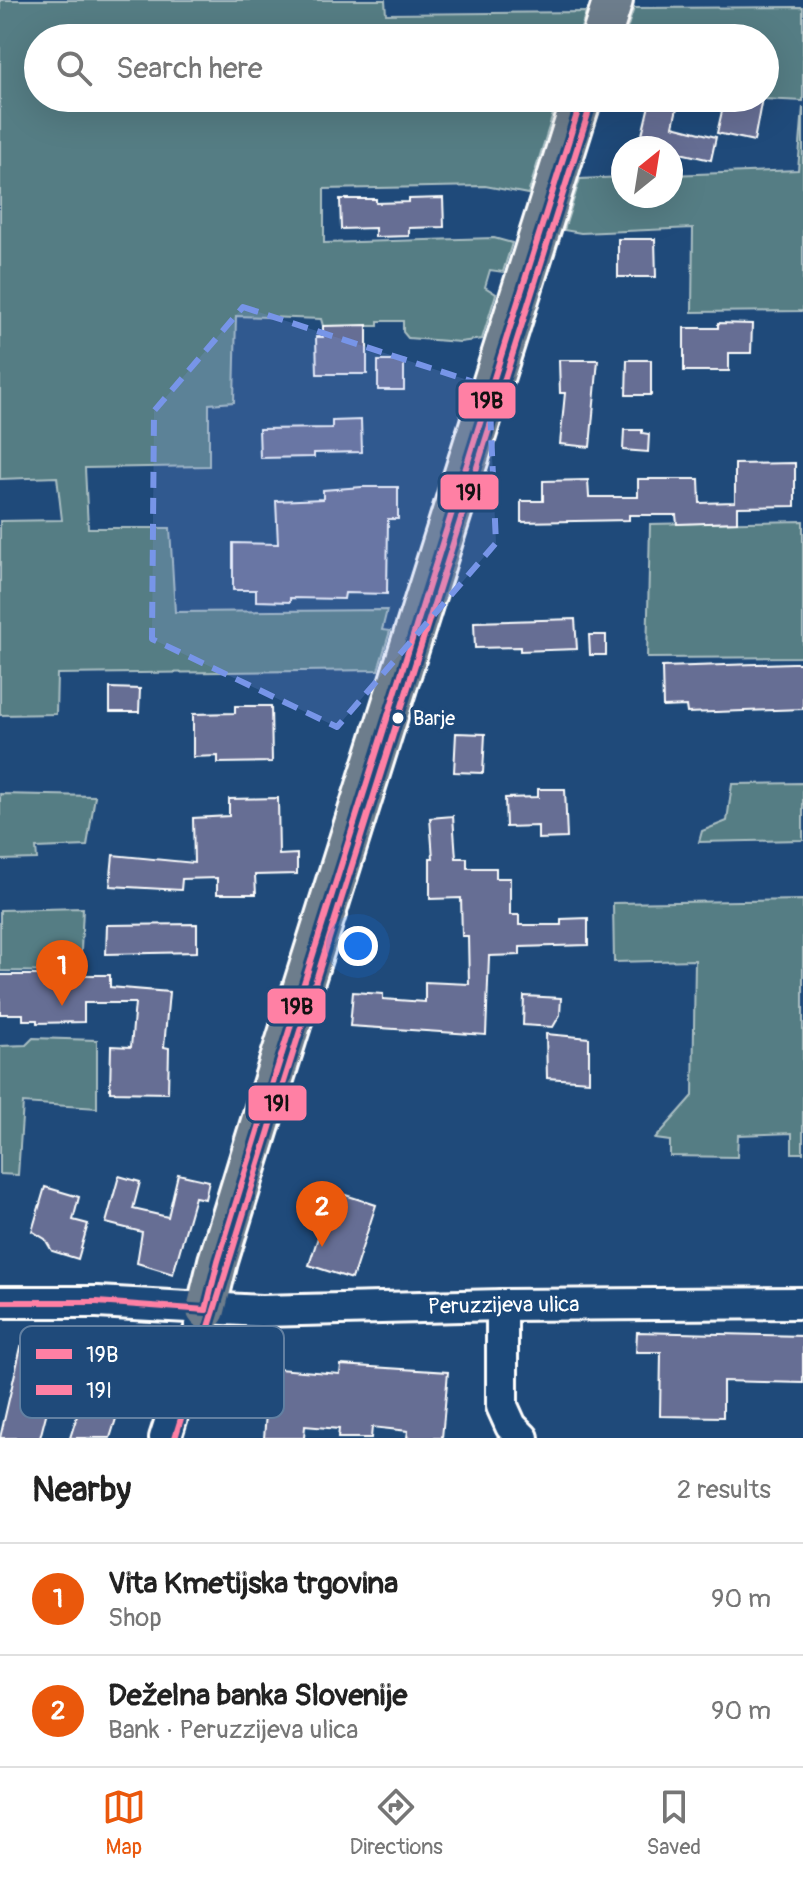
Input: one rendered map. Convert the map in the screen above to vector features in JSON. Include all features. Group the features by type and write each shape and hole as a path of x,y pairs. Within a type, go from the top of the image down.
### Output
{"main road":[{"path":"605,24 613,0"},
{"path":"206,1310 273,1082 578,112"}],"street":[{"name":"Peruzzijeva ulica","path":"0,1302 97,1302 206,1310 803,1303"},
{"path":"502,1305 502,1406 511,1426 523,1438"},
{"path":"201,1326 206,1310"},
{"path":"165,1438 171,1418"}],"highlighted area":[{"path":"243,307 489,387 496,543 337,727 152,639 154,411"}],"green space":[{"path":"0,0 385,0 386,14 586,12 582,24 24,24 24,112 554,112 528,194 485,186 324,189 324,243 494,238 512,243 503,272 490,270 485,287 496,294 482,339 460,342 408,338 403,332 403,321 378,321 378,326 323,326 321,319 236,316 234,402 209,404 209,466 85,468 88,528 170,528 175,612 387,610 382,630 390,631 378,670 57,674 56,714 0,715 0,521 62,520 57,477 0,479"},
{"path":"803,7 803,101 779,100 779,24 629,24 634,8"},
{"path":"803,107 803,311 692,312 693,228 581,233 564,230 580,179 611,178 611,208 683,208 683,175 798,170"},
{"path":"803,521 803,657 647,658 650,524"},
{"path":"803,783 803,840 699,842 702,831 727,821 732,784"},
{"path":"0,794 95,796 87,846 36,848 37,859 0,860"},
{"path":"803,900 803,1153 792,1153 792,1133 738,1135 737,1157 670,1156 670,1141 655,1139 693,1096 695,960 614,962 613,903"},
{"path":"83,908 80,972 0,971 0,910"},
{"path":"33,1038 97,1040 97,1108 23,1103 18,1175 0,1174 0,1046 26,1045"}],"building":[{"path":"647,112 676,112 673,126 716,137 711,160 683,154 683,136 642,136"},
{"path":"722,112 759,112 754,141 717,133"},
{"path":"443,198 444,227 409,228 409,236 375,237 375,228 341,229 340,199 376,199 376,203"},
{"path":"618,239 655,239 656,277 618,277"},
{"path":"718,323 752,324 751,353 729,353 729,371 684,371 684,328 718,328"},
{"path":"367,325 367,374 317,374 316,337 323,337 323,326"},
{"path":"559,360 598,360 590,447 560,444 565,393 560,393"},
{"path":"627,360 651,360 651,395 626,395"},
{"path":"378,361 404,361 404,390 378,390"},
{"path":"361,420 362,452 260,458 259,429 332,428 332,421"},
{"path":"624,430 642,430 642,433 649,434 648,452 623,450"},
{"path":"795,463 795,506 737,507 737,522 677,524 676,515 629,515 629,520 521,522 521,501 543,501 543,481 588,480 589,497 638,497 638,479 699,479 700,503 735,502 735,464"},
{"path":"398,487 398,519 388,519 387,594 345,593 344,599 290,598 290,602 256,601 256,590 233,590 233,543 278,544 276,501 323,499 323,490"},
{"path":"575,619 577,649 520,651 520,647 475,648 474,622"},
{"path":"589,635 606,635 606,655 590,655"},
{"path":"803,663 803,709 687,713 686,706 663,707 662,667"},
{"path":"110,688 140,689 139,712 110,712"},
{"path":"235,706 271,706 272,762 218,763 218,756 193,757 193,714 235,713"},
{"path":"456,733 485,734 483,773 454,772"},
{"path":"538,789 565,789 567,838 538,839 538,826 506,827 505,798 538,797"},
{"path":"278,798 279,855 297,854 297,874 255,875 256,894 217,894 217,878 182,879 181,890 110,886 113,855 194,863 193,818 229,816 229,799"},
{"path":"453,816 456,858 467,858 467,868 496,868 496,878 510,878 510,915 519,915 519,925 561,925 561,919 588,918 588,945 520,947 520,955 489,956 486,1035 350,1026 353,992 383,994 383,999 425,1002 425,982 469,984 468,936 462,936 461,898 430,899 430,858 433,858 430,818"},
{"path":"197,924 197,952 106,954 107,925"},
{"path":"0,975 110,975 110,987 169,992 164,1047 169,1048 168,1093 110,1092 111,1046 131,1047 135,1003 84,1003 84,1022 37,1023 37,1020 23,1020 23,1014 0,1014"},
{"path":"524,996 561,998 560,1015 553,1027 523,1025"},
{"path":"546,1034 589,1038 589,1081 547,1078"},
{"path":"178,1174 209,1181 205,1199 195,1197 173,1274 137,1263 142,1232 106,1223 119,1176 140,1182 133,1209 168,1217"},
{"path":"45,1187 79,1197 73,1220 88,1224 78,1259 52,1251 45,1239 32,1231"},
{"path":"333,1191 376,1205 352,1279 309,1265"},
{"path":"637,1332 803,1336 803,1383 723,1381 723,1417 660,1416 661,1352 636,1352"},
{"path":"20,1351 20,1418 45,1418 40,1438 0,1438"},
{"path":"341,1365 448,1372 442,1438 407,1438 408,1431 372,1427 371,1438 338,1438 339,1429 305,1426 304,1438 264,1438 266,1418 284,1418 284,1369 340,1374"},
{"path":"76,1418 116,1418 110,1438 70,1438"}],"transit line":[{"name":"19B","path":"206,1310 273,1082 578,112"},
{"name":"19I","path":"209,1326 589,112"},
{"name":"19B","path":"0,1302 97,1302 206,1310"},
{"name":"19I","path":"175,1438 181,1418"}],"place":[{"name":"Barje","path":"398,718"},
{"name":"Vita Kmetijska trgovina","path":"62,1006"},
{"name":"Deželna banka Slovenije","path":"322,1247"}]}
